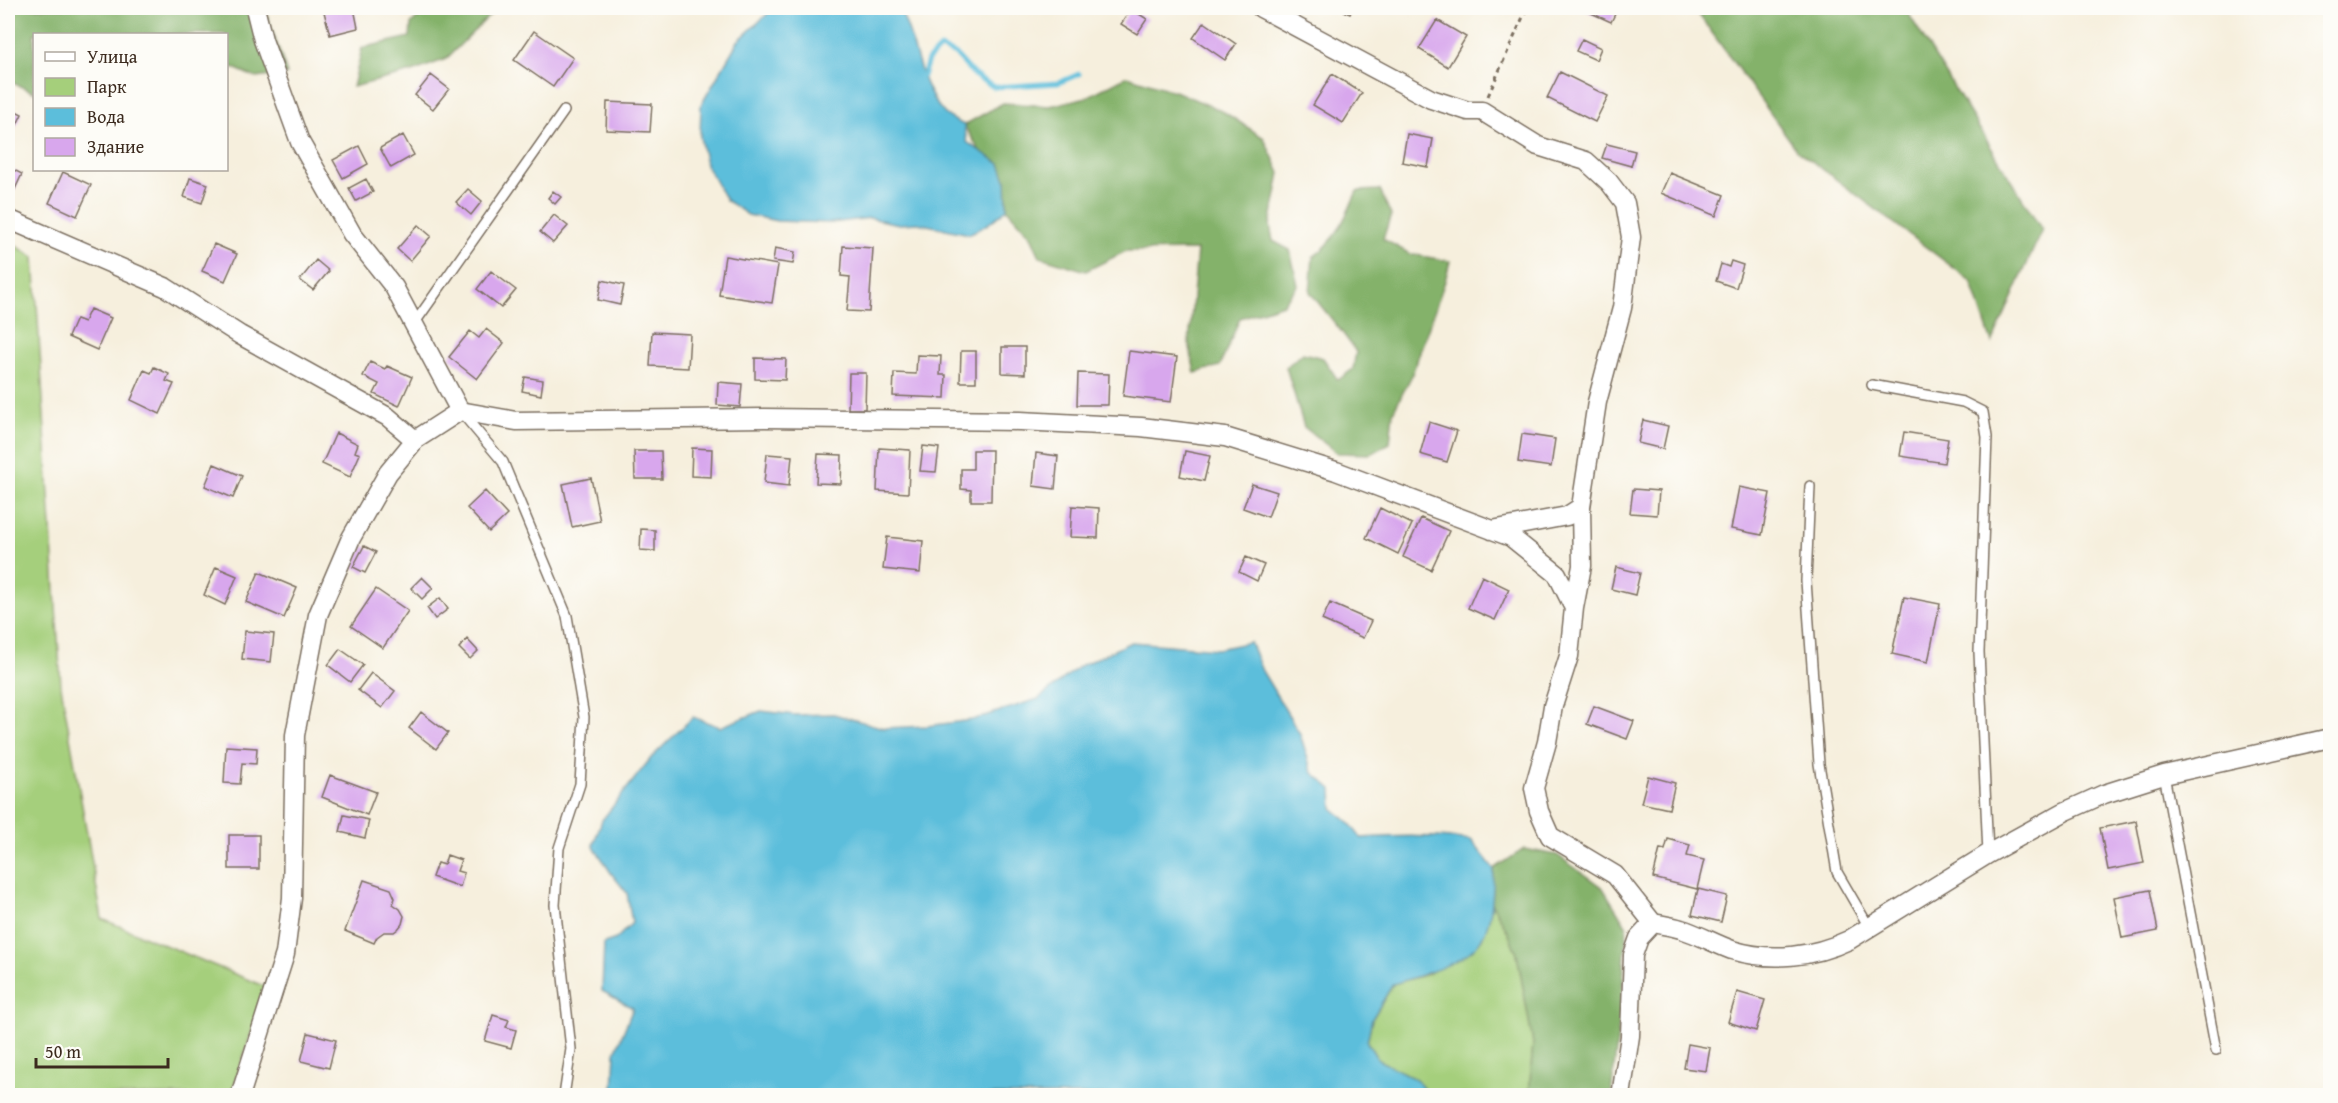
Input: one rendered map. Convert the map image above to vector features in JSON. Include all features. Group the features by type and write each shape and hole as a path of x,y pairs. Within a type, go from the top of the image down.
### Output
{"street":[{"path":"255,8 263,40 300,142 352,234 394,287 460,411"},
{"path":"1261,8 1431,99 1468,111 1482,111 1538,146 1586,161 1609,182 1625,203 1632,237 1622,308 1598,402 1581,507 1582,566 1574,608 1569,656 1534,788 1539,811 1550,836 1615,875 1653,923 1682,929 1735,951 1773,957 1807,956 1829,950 1988,854 2064,812 2104,794 2164,775 2331,738"},
{"path":"8,219 165,287 240,335 387,417 415,440"},
{"path":"240,1095 285,954 292,898 295,735 318,615 351,538 388,473 415,440 460,411 516,421 765,418 1020,421 1141,428 1226,437 1336,471 1511,537 1557,574 1574,608"},
{"path":"1492,530 1567,516 1581,507"},
{"path":"1621,1095 1630,1036 1633,955 1639,938 1653,923"}],"lane":[{"path":"414,324 564,111"},
{"path":"1872,385 1963,402 1983,411 1987,437 1979,652 1988,854"},
{"path":"460,411 503,462 567,616 584,717 580,784 559,848 555,905 570,1049 564,1095"},
{"path":"1810,486 1806,581 1819,764 1837,872 1869,927"},
{"path":"2164,775 2216,1050"}],"path":[{"path":"1482,111 1527,8"}],"green space":[{"path":"8,8 217,8 267,15 287,74 256,78 228,65 228,33 33,33 33,92 8,81"},
{"path":"429,8 497,8 446,59 412,72 353,87 362,48 410,37 411,24"},
{"path":"1694,8 1905,8 2042,230 1992,343 1971,281 1797,150"},
{"path":"1127,76 1180,93 1224,112 1264,138 1280,173 1270,225 1273,241 1290,250 1298,285 1283,304 1240,318 1220,366 1195,373 1189,343 1197,250 1126,251 1086,271 1040,257 1031,236 1007,209 1006,180 1000,164 981,153 964,125 1003,103 1050,106 1087,97"},
{"path":"1380,190 1391,215 1383,239 1410,254 1450,261 1411,377 1393,412 1390,443 1370,454 1337,453 1304,427 1286,367 1303,353 1323,358 1338,380 1353,369 1356,352 1310,292 1313,257 1334,236 1357,191"},
{"path":"8,241 34,257 61,686 102,919 266,987 231,1095 8,1096"},
{"path":"1524,849 1557,855 1603,888 1627,927 1611,1095 1529,1095 1533,1043 1517,954 1492,904 1494,869"},
{"path":"1492,904 1517,954 1533,1043 1529,1095 1428,1095 1416,1079 1378,1060 1367,1042 1372,1019 1393,984 1428,974 1482,939"}],"water":[{"path":"774,8 899,8 923,76 935,102 946,115 964,125 967,142 1000,164 1006,180 1007,209 988,224 969,234 918,223 899,224 870,218 831,223 777,221 748,215 726,200 706,165 700,137 701,105 738,41"},
{"path":"1131,642 1218,649 1250,642 1262,671 1300,734 1312,772 1332,789 1333,809 1348,821 1361,838 1416,836 1471,840 1494,869 1492,905 1488,922 1482,938 1475,947 1466,955 1429,973 1393,984 1372,1019 1367,1042 1378,1060 1416,1079 1428,1095 611,1095 615,1053 633,1008 602,991 604,943 616,939 632,923 627,893 593,845 602,820 651,758 693,717 720,727 761,711 795,715 834,714 884,728 927,726 972,720 1038,699 1080,666"}],"building":[{"path":"323,8 354,8 358,28 330,35"},
{"path":"1336,8 1353,8 1350,14"},
{"path":"1580,8 1618,8 1611,22"},
{"path":"1131,9 1147,19 1137,34 1121,24"},
{"path":"1437,20 1466,37 1448,67 1419,49"},
{"path":"1204,22 1236,44 1225,60 1193,38"},
{"path":"534,31 573,58 553,87 514,60"},
{"path":"1582,39 1601,48 1596,60 1576,51"},
{"path":"1560,72 1608,96 1595,122 1547,98"},
{"path":"1332,74 1362,93 1343,123 1313,105"},
{"path":"431,75 449,89 433,109 415,95"},
{"path":"607,102 652,104 650,132 606,130"},
{"path":"8,107 22,114 12,135 8,133"},
{"path":"1407,134 1433,139 1428,167 1402,162"},
{"path":"403,135 414,155 391,168 380,148"},
{"path":"1607,144 1635,151 1631,166 1602,158"},
{"path":"359,146 368,164 343,178 333,160"},
{"path":"8,167 22,174 10,200 8,198"},
{"path":"63,172 91,185 77,216 49,203"},
{"path":"1670,173 1724,195 1716,216 1661,193"},
{"path":"190,178 208,184 202,203 184,197"},
{"path":"366,179 373,192 356,201 349,188"},
{"path":"468,189 482,201 471,215 456,202"},
{"path":"553,191 561,197 555,204 548,198"},
{"path":"554,215 568,226 553,243 540,232"},
{"path":"418,225 431,236 410,261 397,249"},
{"path":"214,244 237,254 225,281 202,271"},
{"path":"843,246 873,248 869,312 847,311 850,277 841,276"},
{"path":"775,248 795,252 793,264 773,261"},
{"path":"725,256 778,265 772,303 719,295"},
{"path":"316,260 329,271 313,290 300,280"},
{"path":"1731,261 1743,265 1736,288 1716,281 1721,264 1729,267"},
{"path":"491,271 516,290 501,308 477,289"},
{"path":"602,280 624,285 620,305 598,300"},
{"path":"90,309 111,318 97,350 68,337 76,319 84,322"},
{"path":"486,329 504,343 477,379 449,357 470,331 479,338"},
{"path":"652,332 690,334 688,368 650,366"},
{"path":"1002,347 1025,347 1025,374 1002,373"},
{"path":"961,351 976,351 976,382 960,382"},
{"path":"1129,351 1177,357 1171,402 1123,396"},
{"path":"917,355 941,356 940,375 946,375 945,398 893,396 894,373 916,374"},
{"path":"755,358 786,359 785,380 755,379"},
{"path":"370,362 385,369 387,366 412,377 399,406 374,394 379,384 363,376"},
{"path":"154,367 169,374 166,381 174,384 160,414 131,400 144,370 151,373"},
{"path":"849,373 866,373 865,409 848,409"},
{"path":"1078,373 1109,374 1108,405 1077,405"},
{"path":"525,377 543,380 541,395 522,391"},
{"path":"718,382 742,384 740,407 717,405"},
{"path":"1643,420 1668,426 1663,449 1638,443"},
{"path":"1429,422 1457,431 1447,462 1420,454"},
{"path":"1904,432 1948,439 1944,463 1900,456"},
{"path":"336,433 358,444 355,452 360,454 350,477 322,464"},
{"path":"1522,434 1555,439 1551,467 1518,462"},
{"path":"923,446 939,448 936,472 920,471"},
{"path":"692,448 712,449 711,477 691,476"},
{"path":"879,448 910,450 908,493 877,491"},
{"path":"973,450 992,450 991,501 971,501 971,490 961,489 961,469 973,469"},
{"path":"634,451 661,451 662,479 635,479"},
{"path":"1185,451 1210,456 1204,481 1180,476"},
{"path":"1036,453 1058,456 1055,489 1033,486"},
{"path":"767,454 792,456 789,486 764,483"},
{"path":"818,454 842,455 841,484 816,483"},
{"path":"214,464 242,476 233,498 205,486"},
{"path":"591,478 600,521 572,527 563,484"},
{"path":"1252,484 1277,492 1268,517 1243,508"},
{"path":"1739,487 1770,493 1762,535 1731,529"},
{"path":"1633,489 1659,491 1657,515 1630,513"},
{"path":"485,491 507,515 489,532 467,508"},
{"path":"1072,506 1099,508 1098,538 1070,537"},
{"path":"1380,508 1412,524 1398,554 1366,538"},
{"path":"1421,518 1449,531 1431,570 1403,557"},
{"path":"641,529 655,530 655,551 640,550"},
{"path":"887,537 923,541 920,573 883,569"},
{"path":"364,546 376,552 365,573 353,567"},
{"path":"1246,557 1264,565 1257,581 1239,572"},
{"path":"216,567 237,576 225,605 204,595"},
{"path":"1616,567 1640,573 1635,595 1611,589"},
{"path":"259,572 297,588 284,618 246,602"},
{"path":"1482,576 1509,589 1495,620 1468,608"},
{"path":"422,577 433,588 422,599 411,588"},
{"path":"376,589 408,611 383,648 351,626"},
{"path":"1904,597 1940,604 1928,662 1892,654"},
{"path":"440,598 448,609 435,619 427,608"},
{"path":"1330,603 1371,621 1363,638 1322,620"},
{"path":"245,631 274,634 271,662 242,659"},
{"path":"467,639 478,651 470,659 459,648"},
{"path":"340,649 363,665 350,682 328,665"},
{"path":"371,673 395,691 382,708 358,690"},
{"path":"1594,706 1634,721 1627,739 1587,724"},
{"path":"421,712 448,733 436,749 409,728"},
{"path":"226,746 257,748 256,764 242,763 240,784 224,783"},
{"path":"330,775 376,792 367,815 322,797"},
{"path":"1648,776 1675,783 1669,809 1641,803"},
{"path":"344,815 369,820 365,838 340,832"},
{"path":"2136,821 2144,863 2108,870 2100,828"},
{"path":"229,835 259,835 259,869 229,869"},
{"path":"1668,839 1690,845 1687,856 1704,860 1697,889 1653,878 1660,849 1665,850"},
{"path":"447,855 461,860 457,871 464,873 460,887 432,877 437,863 444,865"},
{"path":"364,880 391,889 395,898 393,904 404,916 398,929 394,932 384,932 377,937 374,943 345,931"},
{"path":"1698,889 1727,896 1721,922 1692,915"},
{"path":"2150,890 2158,931 2122,938 2114,897"},
{"path":"1737,992 1765,1000 1756,1031 1728,1022"},
{"path":"493,1015 509,1020 506,1027 516,1030 511,1048 485,1041"},
{"path":"308,1033 336,1040 329,1068 301,1061"},
{"path":"1688,1044 1710,1048 1706,1071 1684,1068"}],"waterway":[{"path":"923,76 928,60 940,48 955,54 974,75 994,87 1058,83 1079,74"}]}
